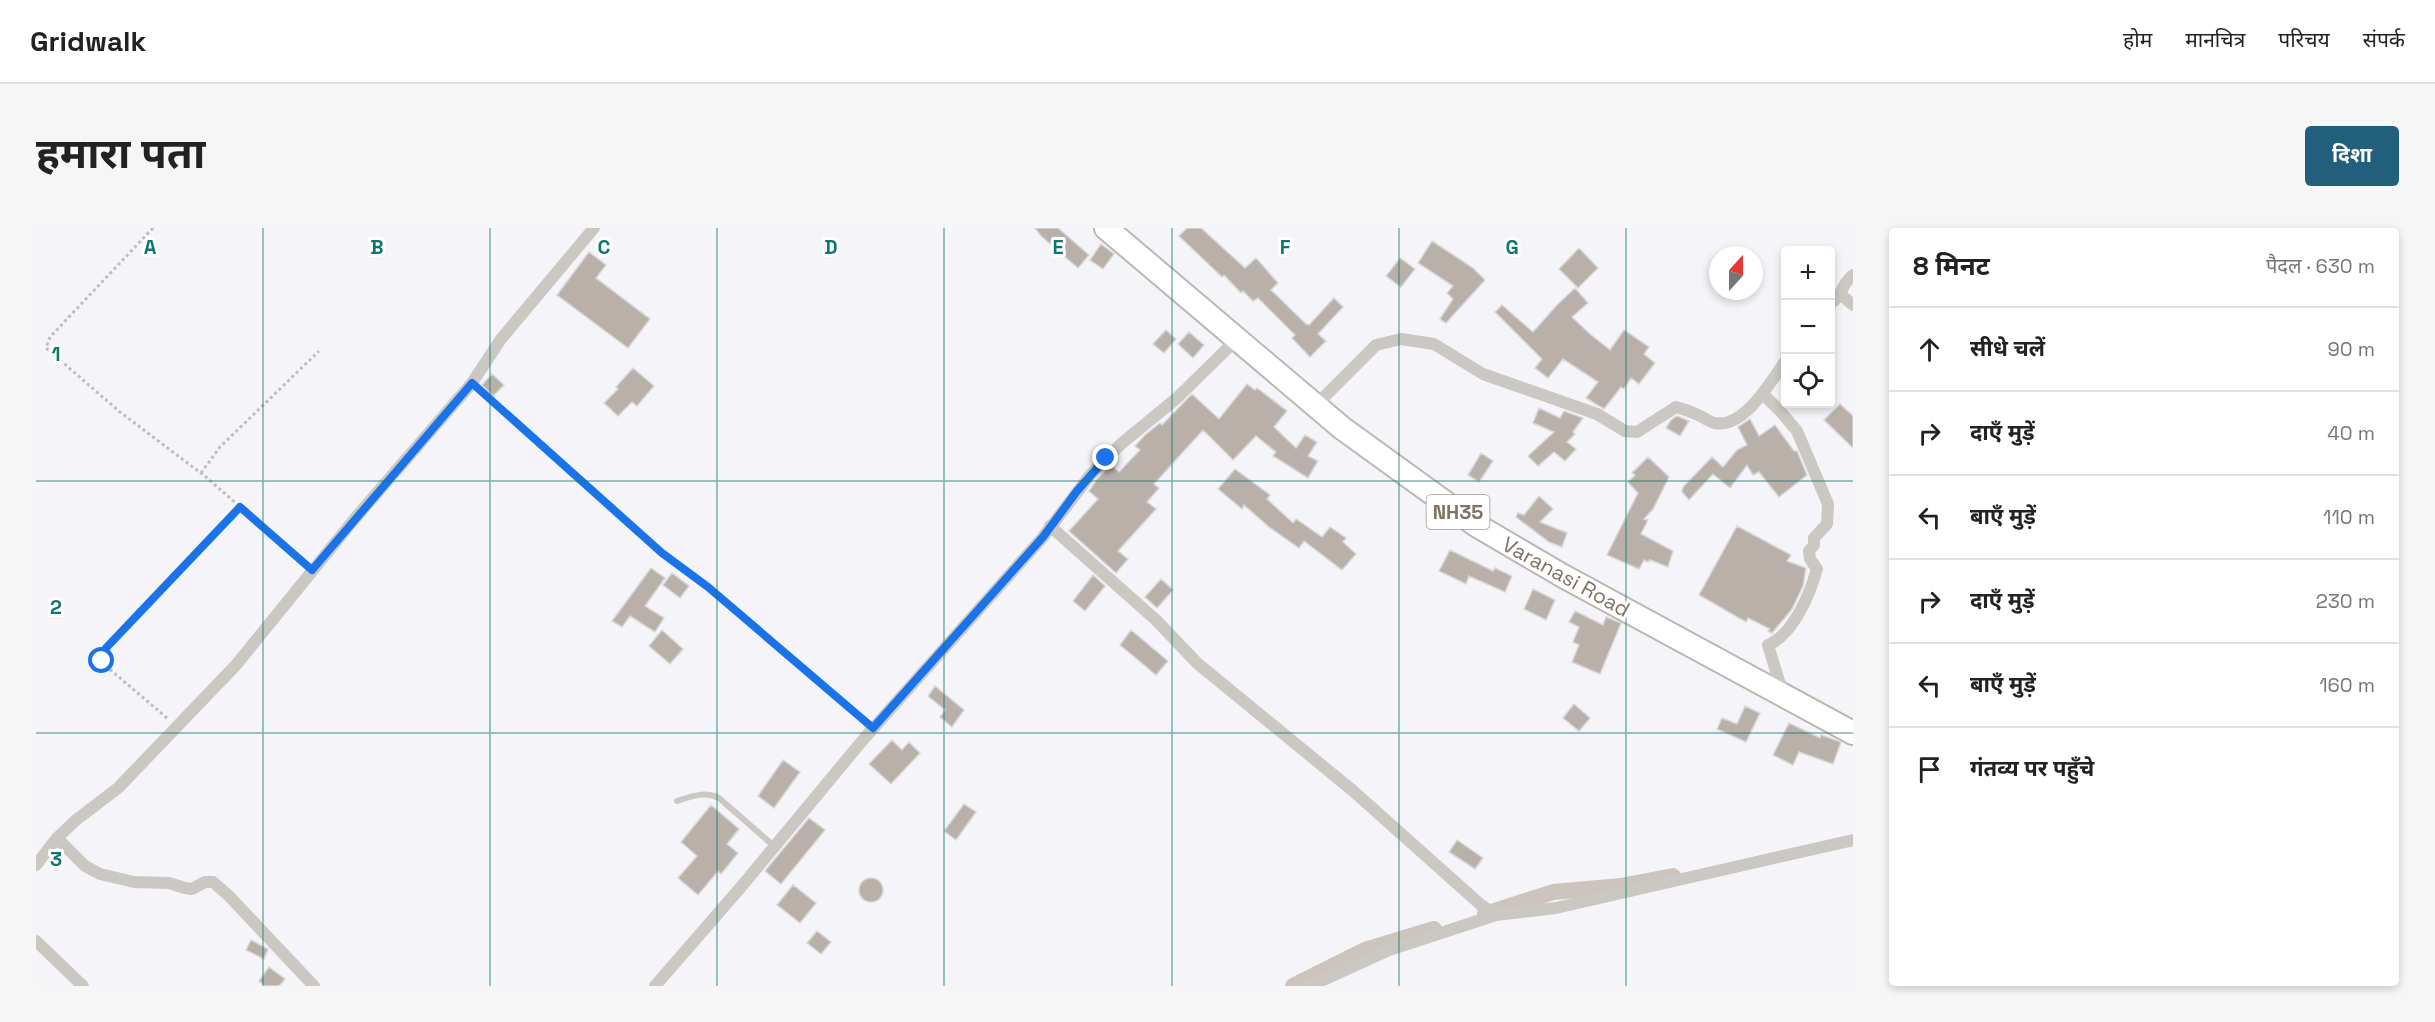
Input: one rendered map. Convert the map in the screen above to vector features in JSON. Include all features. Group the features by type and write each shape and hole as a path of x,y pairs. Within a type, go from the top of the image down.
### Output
{"highway":[{"name":"Varanasi Road","path":"1106,228 1315,406 1377,455 1476,525 1511,547 1853,733"}],"street":[{"path":"36,865 57,838 76,820 118,788 236,665 312,570 472,383 501,339 594,228"},
{"path":"1834,300 1840,294 1845,281 1853,274"},
{"path":"1840,294 1853,306"},
{"path":"655,986 873,728 1043,537 1091,474 1106,458 1177,398 1237,339"},
{"path":"1315,406 1376,345 1401,339 1434,344 1483,374 1597,414 1625,431 1637,432 1676,407 1695,413 1715,424 1730,422 1748,411 1763,394 1781,366"},
{"path":"1763,394 1797,431 1828,504 1827,524 1814,538 1814,545 1809,551 1810,559 1817,569 1802,606 1786,633 1778,641 1768,645 1784,695"},
{"path":"1050,526 1156,620 1197,663 1352,790 1481,905 1496,915"},
{"path":"57,838 86,866 100,874 134,882 169,883 192,889 204,882 213,882 314,986"},
{"path":"1310,986 1389,950 1496,915 1556,908 1853,840"},
{"path":"36,941 82,986"}],"lane":[{"path":"677,801 702,794 711,794 719,798 774,846"}],"path":[{"path":"153,228 50,337 46,348 120,412 201,473 312,570"},
{"path":"201,473 220,447 319,351"},
{"path":"472,383 662,553 708,587 873,728"},
{"path":"177,726 107,667 101,656 126,626 240,507"}],"building":[{"path":"1035,228 1058,228 1089,255 1078,268"},
{"path":"1187,228 1201,228 1245,268 1256,258 1278,283 1271,290 1306,324 1309,325 1334,298 1343,307 1318,334 1326,341 1310,357 1292,338 1295,335 1258,298 1253,301 1243,291 1241,293 1179,236"},
{"path":"1432,241 1473,268 1485,280 1446,323 1440,319 1453,299 1447,293 1453,286 1418,263"},
{"path":"1101,244 1114,254 1103,269 1090,260"},
{"path":"1579,248 1598,268 1578,288 1559,269"},
{"path":"589,252 606,265 596,278 650,319 628,348 557,295"},
{"path":"1400,258 1415,269 1401,287 1386,276"},
{"path":"1575,288 1588,303 1572,317 1590,334 1610,350 1624,330 1649,347 1644,354 1655,363 1639,384 1631,378 1624,389 1621,387 1604,409 1586,398 1598,382 1563,359 1548,378 1535,368 1542,359 1495,312 1502,305 1533,332"},
{"path":"1166,330 1176,339 1164,353 1153,344"},
{"path":"1189,332 1204,345 1193,358 1178,344"},
{"path":"633,368 654,386 637,406 632,402 618,416 604,403 618,389 616,387"},
{"path":"492,374 504,385 493,396 482,385"},
{"path":"1247,384 1255,390 1257,388 1287,411 1274,427 1296,448 1305,435 1317,442 1308,456 1318,461 1308,478 1273,456 1276,452 1256,436 1233,460 1203,430 1154,484 1159,488 1147,502 1156,509 1118,551 1128,559 1116,573 1069,531 1098,499 1089,491 1097,479 1111,465 1119,472 1140,450 1135,446 1145,435 1160,423 1162,425 1192,394 1219,419"},
{"path":"1840,404 1853,416 1853,448 1824,420"},
{"path":"1539,408 1560,418 1564,411 1583,418 1573,432 1575,434 1567,442 1576,449 1565,461 1554,452 1538,466 1528,456 1554,432 1533,423"},
{"path":"1677,416 1689,421 1680,436 1666,428"},
{"path":"1750,419 1759,436 1775,425 1794,451 1797,451 1807,475 1779,497 1759,472 1753,475 1747,465 1730,488 1713,474 1689,500 1682,492 1683,487 1712,457 1723,467 1737,450 1747,445 1738,427"},
{"path":"1481,453 1493,461 1479,482 1468,475"},
{"path":"1648,457 1669,477 1653,509 1644,519 1648,520 1641,534 1673,551 1668,567 1644,560 1639,569 1607,555 1638,493 1628,482 1635,475 1632,473"},
{"path":"1235,469 1270,495 1267,499 1293,523 1296,519 1322,537 1330,527 1346,538 1343,542 1356,554 1342,570 1304,541 1299,548 1269,527 1244,505 1242,509 1218,489"},
{"path":"1539,496 1553,509 1540,522 1567,533 1562,547 1549,542 1516,517 1518,513 1524,515"},
{"path":"1737,526 1791,555 1787,561 1806,568 1803,586 1792,609 1772,633 1768,631 1770,629 1748,618 1746,622 1699,595"},
{"path":"1450,550 1493,571 1495,568 1512,576 1505,592 1469,576 1466,584 1439,571"},
{"path":"651,568 665,578 645,606 664,618 655,632 630,616 622,627 612,621"},
{"path":"672,573 689,586 680,598 663,585"},
{"path":"1093,575 1105,586 1085,611 1073,601"},
{"path":"1161,579 1173,590 1157,608 1145,597"},
{"path":"1533,589 1555,600 1546,620 1524,609"},
{"path":"1575,611 1603,625 1606,617 1621,623 1600,674 1572,662 1579,645 1573,642 1579,627 1569,622"},
{"path":"662,630 683,649 670,664 649,646"},
{"path":"1131,630 1168,661 1156,675 1120,645"},
{"path":"935,686 964,710 952,727 940,717 945,710 928,696"},
{"path":"1574,704 1590,718 1579,731 1563,718"},
{"path":"1745,706 1760,713 1746,742 1717,729 1722,718 1737,724"},
{"path":"1789,723 1820,738 1821,735 1841,742 1833,764 1799,752 1793,765 1773,755"},
{"path":"892,740 902,750 909,742 920,753 891,784 869,764"},
{"path":"783,760 800,772 774,808 758,796"},
{"path":"964,804 976,812 956,840 944,831"},
{"path":"711,805 739,829 727,844 738,853 721,874 718,871 698,895 678,878 697,856 681,842"},
{"path":"809,818 825,830 781,884 765,871"},
{"path":"1457,840 1483,858 1475,869 1449,852"},
{"path":"871,878 876,879 882,885 882,895 876,901 871,902 866,901 860,895 859,890 860,885 866,879"},
{"path":"793,885 816,903 800,923 777,905"},
{"path":"817,931 831,942 821,954 807,943"},
{"path":"251,940 268,949 264,959 246,950"},
{"path":"269,967 285,979 279,986 265,986 259,981"}],"waterway":[{"path":"1485,914 1553,892 1621,886 1673,876"},
{"path":"1293,986 1365,950 1434,929"}],"route":[{"path":"102,661 101,656 106,648 240,507 312,570 472,383 662,553 708,587 873,728 1043,537 1077,491 1106,458"}]}
